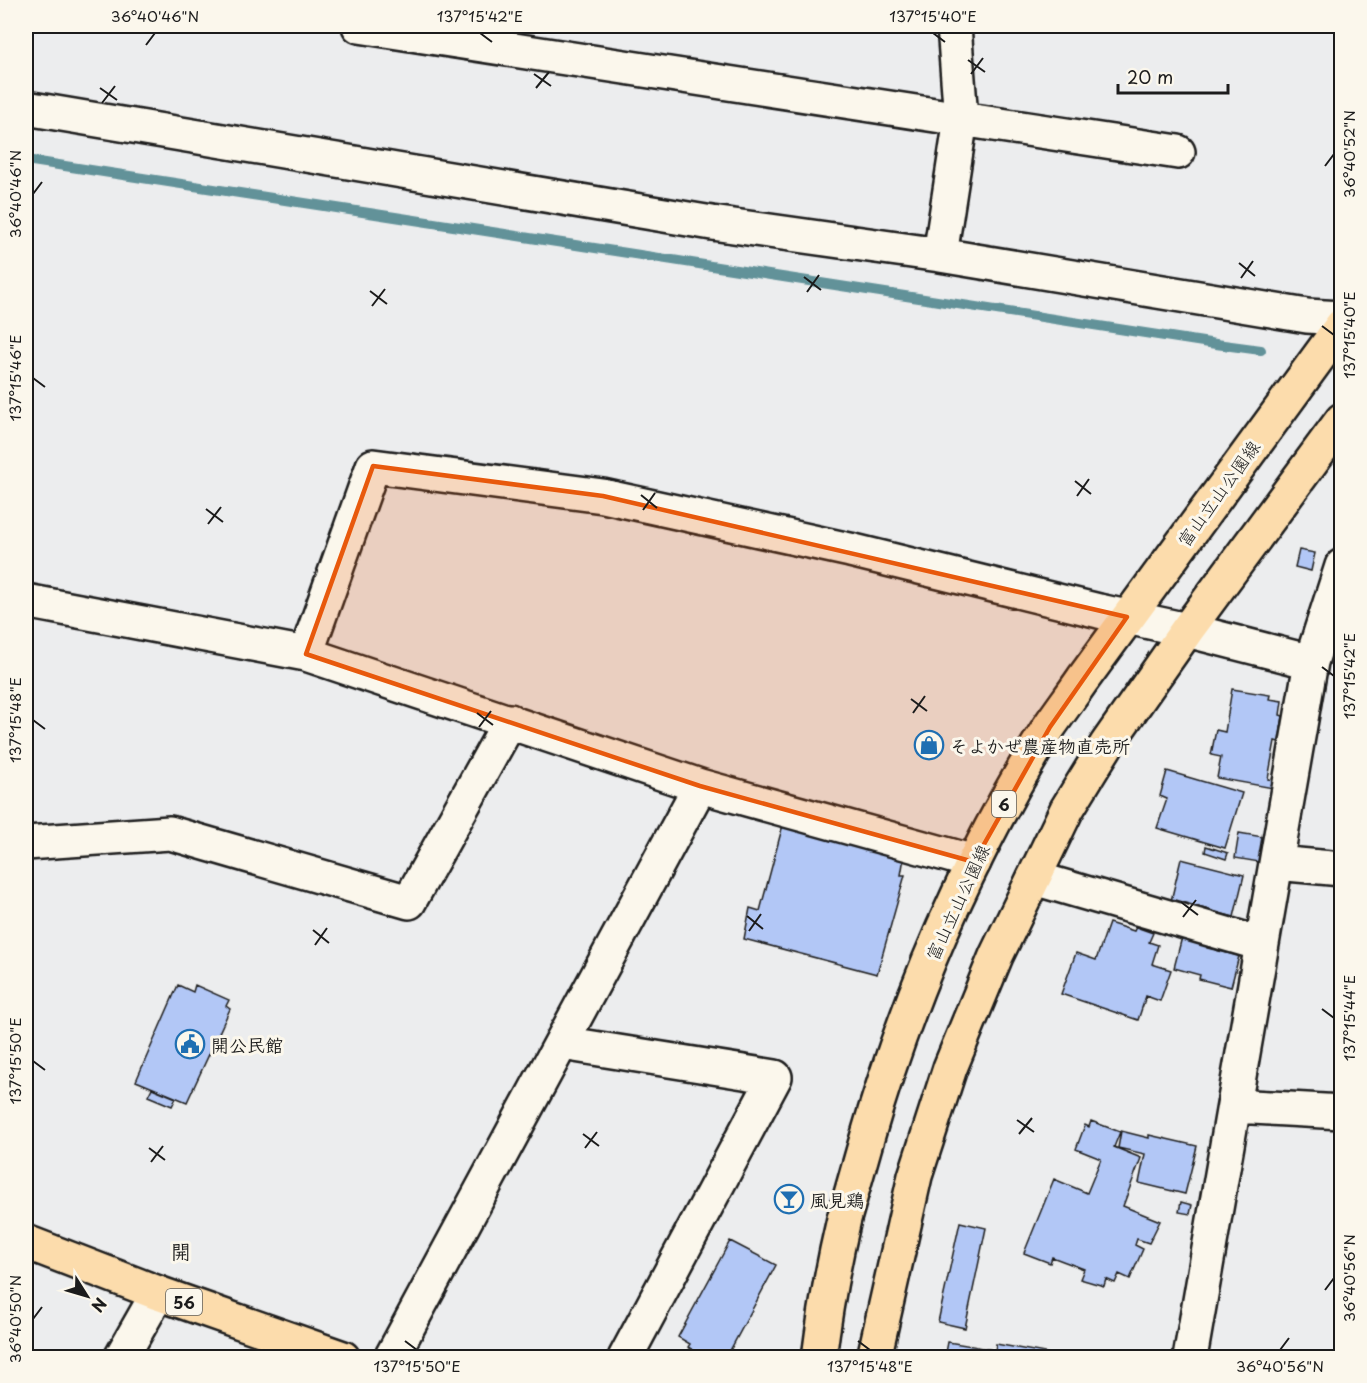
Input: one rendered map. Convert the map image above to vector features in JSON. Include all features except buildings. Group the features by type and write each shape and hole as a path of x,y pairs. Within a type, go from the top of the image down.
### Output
{"main road":[{"name":"富山立山公園線","path":"819,1358 831,1280 844,1220 877,1104 940,932 974,862 1005,802 1050,726 1341,325"},
{"path":"874,1358 915,1176 950,1068 996,956 1067,809 1107,744 1187,630 1341,420"},
{"name":"56","path":"27,1247 344,1358"}],"street":[{"path":"359,26 533,39 961,119 1178,152"},
{"path":"940,255 961,119 954,26"},
{"path":"26,108 712,223 940,255 1307,316 1341,318"},
{"path":"306,654 373,466 603,496 850,550 1187,630 1311,662"},
{"path":"1190,1358 1311,662 1341,564"},
{"path":"26,601 306,654 700,786 974,862"},
{"path":"26,843 170,833 409,902 510,721"},
{"path":"391,1358 700,786"},
{"path":"1276,863 1341,869"},
{"path":"1034,878 1261,944"},
{"path":"561,1043 775,1077 625,1358"},
{"path":"1234,1106 1341,1112"},
{"path":"121,1358 158,1293"}],"highlighted area":[{"path":"373,466 603,496 1127,617 1050,727 974,862 700,786 306,654"}],"waterway":[{"path":"26,160 1261,350"}],"place":[{"name":"そよかぜ農産物直売所","path":"929,745"},
{"name":"開公民館","path":"190,1044"},
{"name":"風見鶏","path":"789,1199"}],"district":[{"name":"開","path":"181,1251"}]}
